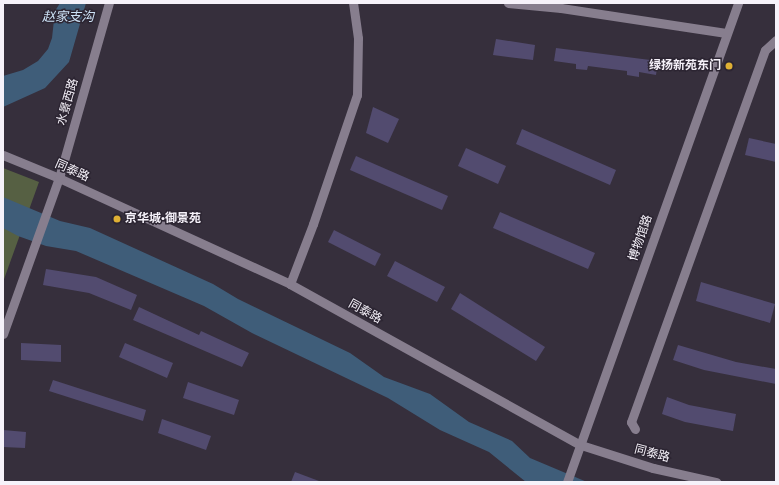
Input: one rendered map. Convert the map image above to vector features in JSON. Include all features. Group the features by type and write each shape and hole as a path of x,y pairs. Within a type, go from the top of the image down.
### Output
{"street":[{"name":"水景西路","path":"3,334 59,178 109,3"},
{"path":"290,284 313,224 357,95 358,38 353,3"},
{"path":"508,3 562,8 726,33"},
{"name":"博物馆路","path":"568,482 726,33 738,3"},
{"path":"635,429 631,422 762,57 765,50 776,40"},
{"name":"同泰路","path":"3,155 59,178 290,284 581,445 653,468 716,482"}],"green space":[{"path":"3,168 39,182 3,282"}],"water":[{"name":"赵家支沟","path":"60,3 86,3 69,62 45,88 3,107 3,76 23,70 38,61 48,49 52,38 55,11"},
{"path":"3,197 60,221 90,228 213,284 238,299 350,353 384,377 430,394 469,422 512,441 530,458 587,482 526,482 489,452 440,430 388,398 252,333 204,306 76,251 46,246 18,236 3,228"}],"building":[{"path":"496,39 535,45 533,60 493,55"},
{"path":"556,48 658,61 656,75 639,72 639,77 627,75 627,71 588,66 587,70 576,69 576,64 554,61"},
{"path":"373,107 399,119 388,143 366,133"},
{"path":"522,129 616,170 610,185 516,144"},
{"path":"749,138 776,144 776,162 745,155"},
{"path":"466,148 506,166 498,184 458,166"},
{"path":"356,156 448,196 442,210 350,170"},
{"path":"500,212 595,253 588,269 493,228"},
{"path":"334,230 381,254 375,266 328,242"},
{"path":"395,261 445,287 437,302 387,276"},
{"path":"46,269 96,277 137,295 131,310 89,293 43,285"},
{"path":"701,282 775,304 770,323 696,301"},
{"path":"460,293 545,347 536,361 451,309"},
{"path":"139,307 199,335 201,331 249,353 242,367 133,320"},
{"path":"21,343 61,345 61,362 21,360"},
{"path":"125,343 173,363 167,378 119,357"},
{"path":"678,345 736,362 776,369 776,384 704,370 673,360"},
{"path":"53,380 146,410 143,421 49,391"},
{"path":"188,382 239,400 234,415 183,398"},
{"path":"667,397 689,405 736,414 733,431 685,422 662,414"},
{"path":"162,419 211,436 206,450 158,433"},
{"path":"3,430 26,432 25,448 3,447"},
{"path":"295,472 319,481 319,482 291,482"}],"place":[{"name":"绿扬新苑东门","path":"729,66"},
{"name":"京华城·御景苑","path":"117,219"}]}
